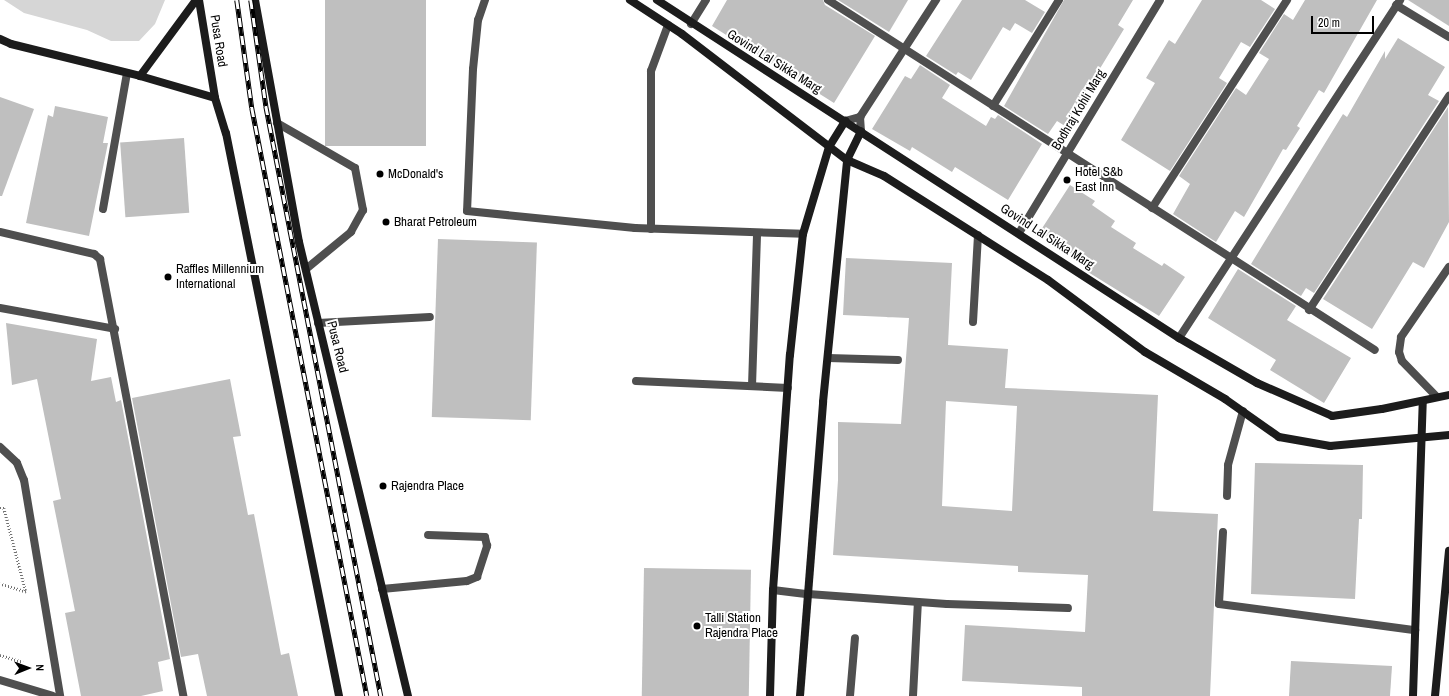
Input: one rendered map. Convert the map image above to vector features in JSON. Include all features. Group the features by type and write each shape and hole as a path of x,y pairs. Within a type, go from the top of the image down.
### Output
{"street":[{"path":"140,76 196,0"},
{"name":"Pusa Road","path":"200,0 214,98 226,133 339,696"},
{"name":"Pusa Road","path":"255,0 277,123 306,270 408,696"},
{"path":"485,0 478,20 473,69 468,211 651,229 803,234"},
{"path":"630,0 668,25 847,160 884,176 978,235 1048,280 1145,352 1243,411 1280,437 1330,446 1449,436"},
{"name":"Govind Lal Sikka Marg","path":"657,0 690,24 845,121 1179,338 1257,383 1332,416 1423,401 1436,396 1449,395"},
{"path":"690,24 706,0"},
{"path":"828,0 1309,310 1375,350"},
{"path":"800,696 828,358 847,160 861,132 860,117 936,0"},
{"path":"993,106 1059,0"},
{"name":"Bodhraj Kohli Marg","path":"1019,233 1160,0"},
{"path":"1152,208 1286,0"},
{"path":"1179,338 1398,2 1449,37"},
{"path":"651,229 651,72 668,25"},
{"path":"0,39 11,44 140,76 214,98"},
{"path":"103,209 127,73"},
{"path":"1309,310 1449,96"},
{"path":"770,696 773,590 788,388 803,234 829,147 845,121 860,117"},
{"path":"277,123 355,168 363,210 350,232 306,270"},
{"path":"0,232 98,256 102,263 183,696"},
{"path":"752,386 757,233"},
{"path":"973,322 978,235"},
{"path":"1436,396 1402,361 1400,345 1401,337 1449,267"},
{"path":"0,308 115,329"},
{"path":"318,322 430,317"},
{"path":"828,358 898,360"},
{"path":"636,381 788,388"},
{"path":"1413,696 1423,401"},
{"path":"1227,496 1228,465 1243,411"},
{"path":"0,447 17,462 24,480 60,696"},
{"path":"1223,532 1219,604 1416,630"},
{"path":"382,589 467,581 477,577 487,546 485,537 428,535"},
{"path":"1435,696 1446,618 1449,551"},
{"path":"773,590 918,602 1068,608"},
{"path":"913,696 918,602"},
{"path":"850,696 855,638"},
{"path":"0,680 53,696"}],"path":[{"path":"0,508 4,508 26,592 0,584"},
{"path":"0,655 23,662"}],"shaded area":[{"path":"4,0 165,0 155,24 139,41 111,41 87,30 24,13"}],"building":[{"path":"325,0 426,0 426,146 325,146"},
{"path":"727,0 823,0 825,5 875,36 834,103 712,26"},
{"path":"838,0 908,0 889,32"},
{"path":"962,0 1025,0 1045,12 1032,33 1015,23 1010,31 1003,27 971,80 958,72 956,75 926,56"},
{"path":"1064,0 1133,0 1118,25 1124,29 1065,126 1057,121 1048,134 1004,106"},
{"path":"1202,0 1261,0 1275,9 1250,47 1241,42 1219,78 1227,83 1170,171 1121,140 1155,83 1146,78 1169,40 1175,44"},
{"path":"1305,0 1377,0 1324,93 1319,90 1297,126 1300,128 1286,150 1283,149 1244,217 1235,211 1216,242 1173,214 1190,184 1179,176 1236,88 1246,95 1269,59 1259,53 1284,14 1293,20"},
{"path":"1408,0 1449,0 1449,26"},
{"path":"1398,38 1445,67 1428,95 1439,101 1314,293 1306,288 1301,296 1251,264 1343,114 1347,117 1385,51 1385,59"},
{"path":"920,65 950,85 942,98 986,126 991,117 995,119 998,115 1042,144 1008,200 955,167 952,172 912,147 910,151 872,129 905,76 911,79"},
{"path":"0,97 34,109 2,196 0,196"},
{"path":"55,106 108,117 103,143 108,143 89,236 26,223 48,115 53,117"},
{"path":"1448,107 1449,222 1424,268 1413,262 1372,329 1323,299"},
{"path":"184,138 189,213 125,217 120,142"},
{"path":"1070,185 1095,201 1092,205 1115,221 1111,227 1136,243 1133,248 1162,266 1164,263 1185,277 1159,316 1088,272 1091,267 1039,233"},
{"path":"438,239 537,242 531,420 432,417"},
{"path":"846,258 952,263 948,345 1008,349 1005,388 1158,395 1153,511 1218,514 1210,696 1082,696 1082,687 962,681 965,625 1085,632 1088,575 1018,572 1018,566 833,555 838,480 838,422 901,424 909,318 843,315","holes":["946,401 1017,406 1012,511 942,506"]},
{"path":"1238,269 1296,306 1287,320 1351,358 1324,403 1270,370 1276,360 1208,318"},
{"path":"6,323 97,339 91,381 111,377 116,402 121,400 170,659 158,662 163,691 141,696 81,696 65,613 75,611 53,501 61,499 37,379 12,385"},
{"path":"230,379 241,436 233,437 248,515 254,514 281,655 289,653 298,696 207,696 198,654 181,657 132,398"},
{"path":"1255,463 1363,465 1362,519 1359,519 1355,599 1251,594"},
{"path":"644,568 751,570 749,696 642,696"},
{"path":"1291,661 1392,666 1390,696 1289,696"}],"railway":[{"path":"237,0 252,108 367,696"},
{"path":"251,0 266,106 381,696"}],"place":[{"name":"McDonald's","path":"380,174"},
{"name":"Hotel S&b East Inn","path":"1067,180"},
{"name":"Bharat Petroleum","path":"386,222"},
{"name":"Raffles Millennium International","path":"168,277"},
{"name":"Rajendra Place","path":"383,486"},
{"name":"Talli Station Rajendra Place","path":"697,626"}]}
